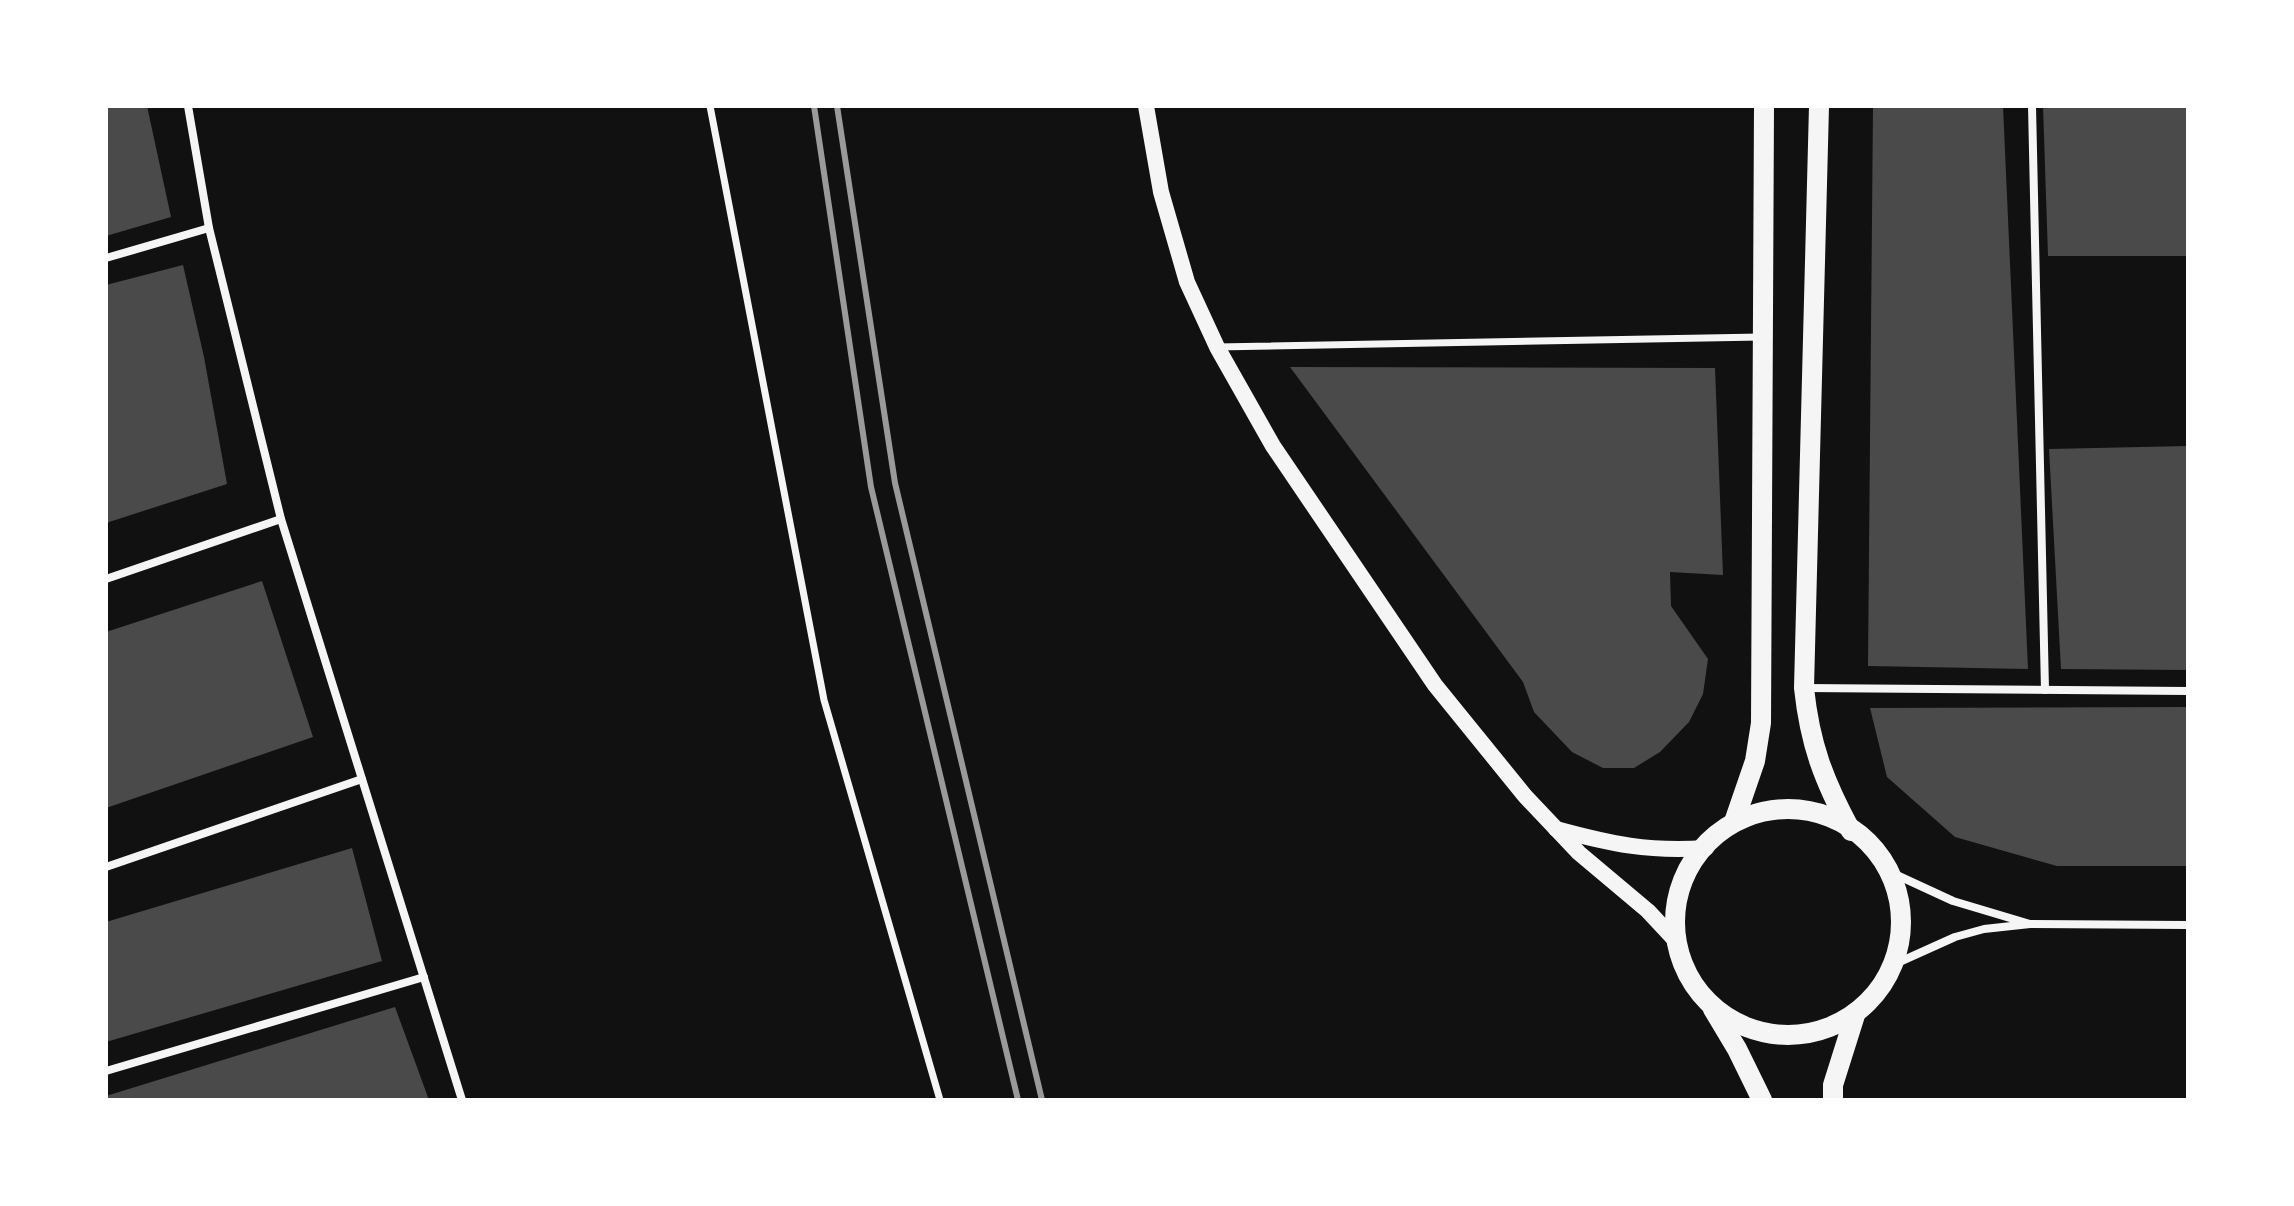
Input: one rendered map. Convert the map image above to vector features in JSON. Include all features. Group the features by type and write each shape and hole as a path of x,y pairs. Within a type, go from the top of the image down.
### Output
{"main road":[{"path":"1146,106 1161,192 1187,282 1217,347 1273,446 1435,685 1525,796 1597,870 1648,911 1676,941"},
{"path":"1734,822 1755,761 1761,723 1764,106"},
{"path":"1819,106 1804,688 1816,756 1829,790 1851,831"},
{"path":"1785,807 1817,812 1851,831 1871,847 1888,871 1897,897 1903,935 1895,964 1879,991 1856,1012 1832,1026 1801,1035 1773,1033 1742,1025 1708,1002 1697,991 1680,961 1674,917 1679,894 1716,836 1754,811 1785,807"},
{"path":"1555,828 1640,849 1706,848"},
{"path":"1708,1002 1737,1049 1762,1100"},
{"path":"1833,1100 1833,1085 1856,1012"}],"street":[{"path":"188,106 209,228 281,519 462,1100"},
{"path":"710,106 824,700 940,1100"},
{"path":"2032,106 2045,690"},
{"path":"106,258 209,228"},
{"path":"1217,347 1763,337"},
{"path":"106,579 281,519"},
{"path":"1804,688 2188,691"},
{"path":"106,867 362,779"},
{"path":"1888,871 1953,901 2030,924"},
{"path":"1895,964 1955,937 1984,929 2030,924 2188,925"},
{"path":"106,1071 424,977"}],"building":[{"path":"106,106 147,106 171,217 106,236"},
{"path":"1873,106 2003,106 2028,669 1868,666"},
{"path":"2043,106 2188,106 2188,256 2048,256"},
{"path":"183,265 204,357 227,484 106,523 106,285"},
{"path":"1290,367 1715,368 1723,575 1670,572 1671,606 1708,659 1703,694 1689,722 1660,752 1634,768 1603,768 1572,752 1534,712 1523,682"},
{"path":"2188,446 2188,670 2061,669 2049,449"},
{"path":"262,581 313,737 106,808 106,632"},
{"path":"2188,707 2188,866 2057,866 1955,837 1887,777 1870,708"},
{"path":"352,848 382,961 106,1042 106,922"},
{"path":"395,1007 429,1100 106,1100 106,1096"}],"railway":[{"path":"814,106 871,487 1018,1100"},
{"path":"837,106 895,483 1042,1100"}]}
